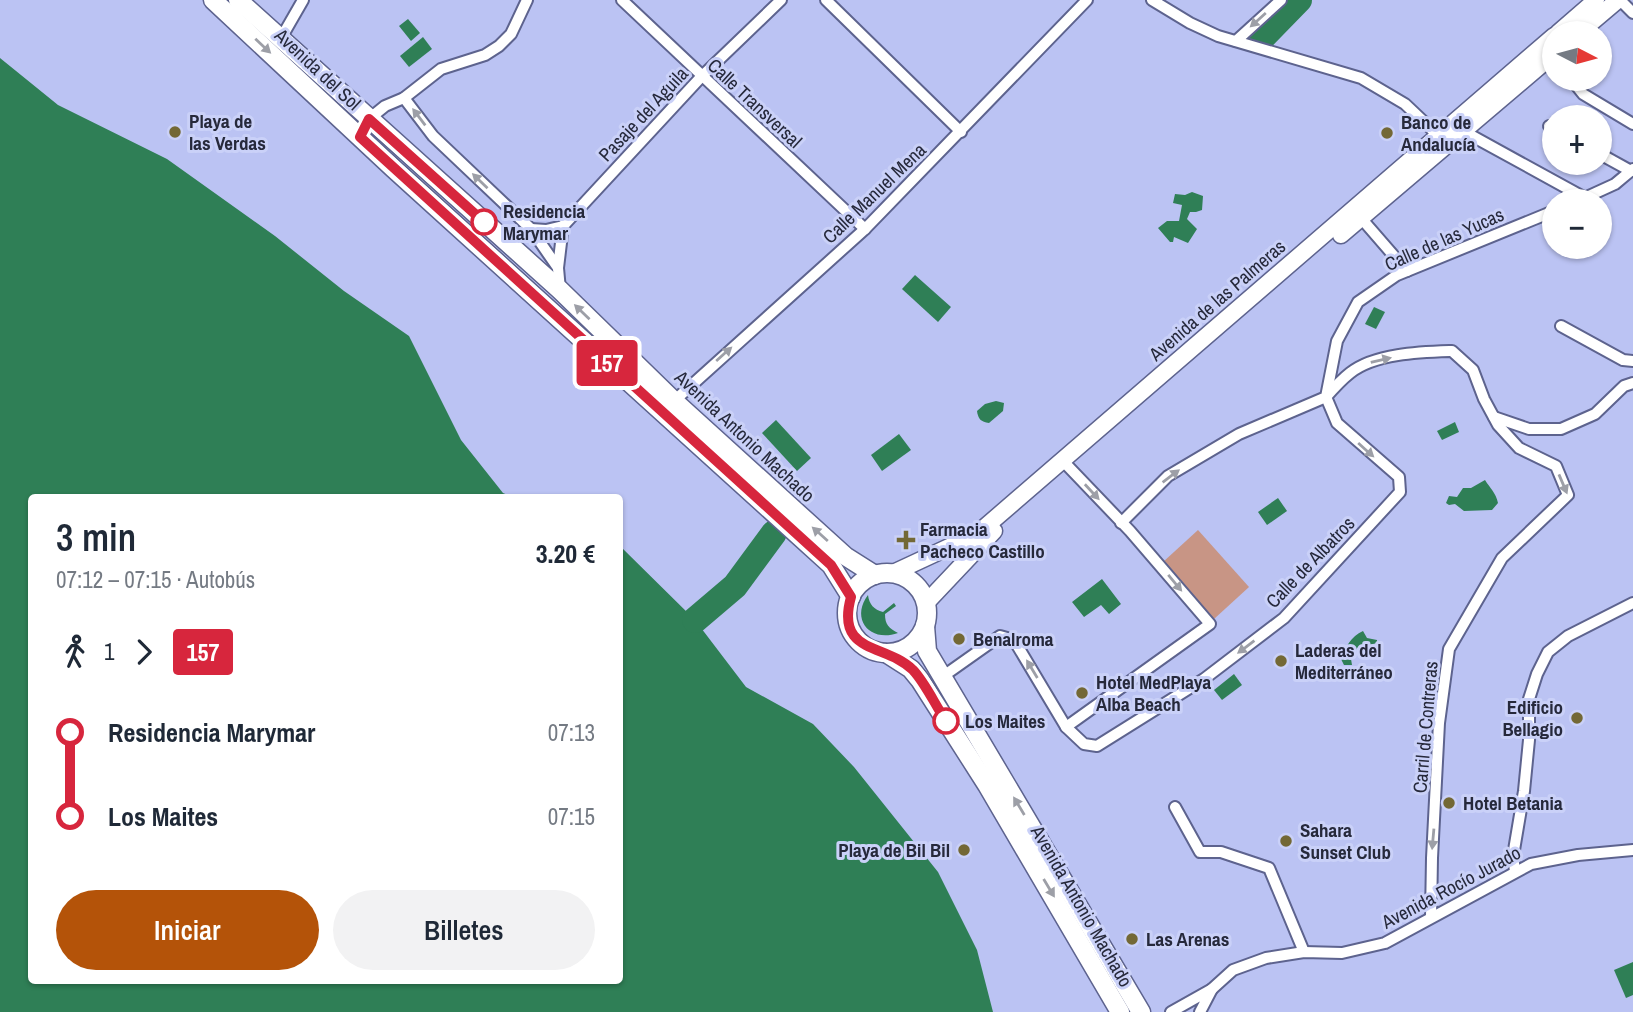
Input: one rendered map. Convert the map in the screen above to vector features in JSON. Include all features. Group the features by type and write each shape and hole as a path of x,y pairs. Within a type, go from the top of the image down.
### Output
{"main road":[{"name":"Avenida del Sol","path":"213,0 394,169"},
{"name":"Avenida del Sol","path":"238,0 281,40"},
{"name":"Avenida Antonio Machado","path":"281,40 560,290 674,401 845,556 875,575"},
{"name":"Avenida Antonio Machado","path":"394,169 831,565 851,597"},
{"path":"893,573 913,582 926,603 925,626 919,637 899,652 873,651 853,635 848,622 847,609 851,597 865,580 875,575 893,573"},
{"name":"Avenida Antonio Machado","path":"925,626 927,651 1141,1012"},
{"name":"Avenida Antonio Machado","path":"886,653 911,669 920,680 994,797 1120,1012"}],"street":[{"path":"281,40 303,0"},
{"path":"360,137 369,119 385,106 404,99 441,69 485,55 499,46 511,34 527,0"},
{"name":"Calle Transversal","path":"622,0 865,229"},
{"name":"Pasaje del Aguila","path":"563,226 701,77 781,0"},
{"path":"827,0 961,132"},
{"name":"Calle Manuel Mena","path":"674,401 865,229 1087,0"},
{"path":"1152,0 1190,23 1236,41 1361,78 1405,104 1443,141"},
{"path":"1236,41 1281,0"},
{"name":"Avenida de las Palmeras","path":"1572,21 1596,0"},
{"path":"1594,21 1619,0 1633,13"},
{"name":"Avenida de las Palmeras","path":"893,573 977,534 1066,464 1361,218 1542,48"},
{"name":"Avenida de las Palmeras","path":"926,603 985,539 1066,464 1443,141 1463,131 1542,64"},
{"path":"1581,91 1633,124"},
{"path":"404,99 433,136 531,229 558,268"},
{"path":"1463,131 1562,189"},
{"path":"1604,189 1632,170 1612,159"},
{"name":"Calle de las Yucas","path":"1326,397 1337,341 1358,302 1397,275 1542,216"},
{"path":"1361,218 1407,271"},
{"path":"531,229 546,230 563,226 558,268 560,290"},
{"path":"1561,326 1623,360 1633,361"},
{"name":"Carril de Contreras","path":"1326,397 1350,372 1370,362 1416,352 1452,351 1474,370 1484,399 1494,417 1519,447 1556,467 1568,495 1502,558 1449,649 1439,723 1431,916"},
{"path":"1494,417 1529,429 1561,429 1595,414 1623,386 1633,383"},
{"path":"1126,527 1168,476 1240,434 1326,397"},
{"name":"Calle de Albatros","path":"1066,727 1084,744 1097,746 1204,678 1284,618 1400,492 1399,477 1337,423 1326,397"},
{"path":"942,677 1000,636 1014,639 1066,727 1210,624 1126,527 1066,464"},
{"path":"1515,871 1513,856 1529,740 1529,699 1537,674 1548,652 1568,636 1633,603"},
{"path":"1175,807 1200,852 1221,852 1269,868 1304,952"},
{"name":"Avenida Rocío Jurado","path":"1171,1012 1212,989 1233,970 1266,958 1304,952 1342,953 1385,943 1531,863 1633,850"},
{"name":"Avenida Rocío Jurado","path":"1200,1012 1212,989"}],"shaded area":[{"path":"408,19 420,33 411,41 399,26"},
{"path":"423,37 432,49 409,67 400,56"},
{"path":"0,58 58,105 167,159 409,336 461,440 505,494 28,494 28,984 623,984 623,549 695,620 746,687 813,724 854,767 938,872 977,950 993,1012 0,1012"},
{"path":"1192,192 1203,196 1202,210 1190,212 1187,219 1197,229 1188,243 1174,237 1173,242 1170,242 1158,228 1167,221 1179,221 1182,205 1173,203 1175,194 1185,195"},
{"path":"915,275 951,307 938,322 902,289"},
{"path":"1374,307 1385,312 1376,329 1365,324"},
{"path":"996,401 1004,403 1003,411 989,423 982,421 977,411 985,404"},
{"path":"776,420 811,458 797,471 762,433"},
{"path":"1455,422 1459,432 1442,440 1437,431"},
{"path":"899,434 911,450 882,471 871,455"},
{"path":"1485,480 1498,503 1492,510 1464,511 1455,504 1446,503 1449,496 1457,497 1463,488 1471,488"},
{"path":"1278,498 1287,511 1267,525 1258,512"},
{"path":"1198,530 1249,587 1214,619 1163,562"},
{"path":"1102,579 1121,604 1109,614 1101,605 1084,617 1072,602"},
{"path":"868,595 872,606 883,612 894,603 896,606 885,614 885,618 888,626 898,633 879,635 866,627 861,612"},
{"path":"1363,631 1367,638 1377,640 1377,643 1357,648 1351,659 1352,665 1344,665 1341,659 1347,647 1355,636"},
{"path":"1234,674 1242,685 1222,700 1214,690"},
{"path":"1633,962 1633,995 1626,998 1614,970"}],"waterway":[{"path":"1261,39 1299,0"},
{"path":"695,620 735,586 774,533"}],"bus line":[{"name":"157","path":"484,222 369,119 360,137 831,565 851,597 847,609 853,635 873,651 886,653 911,669 946,721"}],"place":[{"name":"Playa de las Verdas","path":"175,132"},
{"name":"Banco de Andalucía","path":"1387,133"},
{"name":"Residencia Marymar","path":"484,222"},
{"name":"Farmacia Pacheco Castillo","path":"906,540"},
{"name":"Benalroma","path":"959,639"},
{"name":"Laderas del Mediterráneo","path":"1281,661"},
{"name":"Hotel MedPlaya Alba Beach","path":"1082,693"},
{"name":"Edificio Bellagio","path":"1577,718"},
{"name":"Los Maites","path":"946,721"},
{"name":"Hotel Betania","path":"1449,803"},
{"name":"Sahara Sunset Club","path":"1286,841"},
{"name":"Playa de Bil Bil","path":"964,850"},
{"name":"Las Arenas","path":"1132,939"}]}
